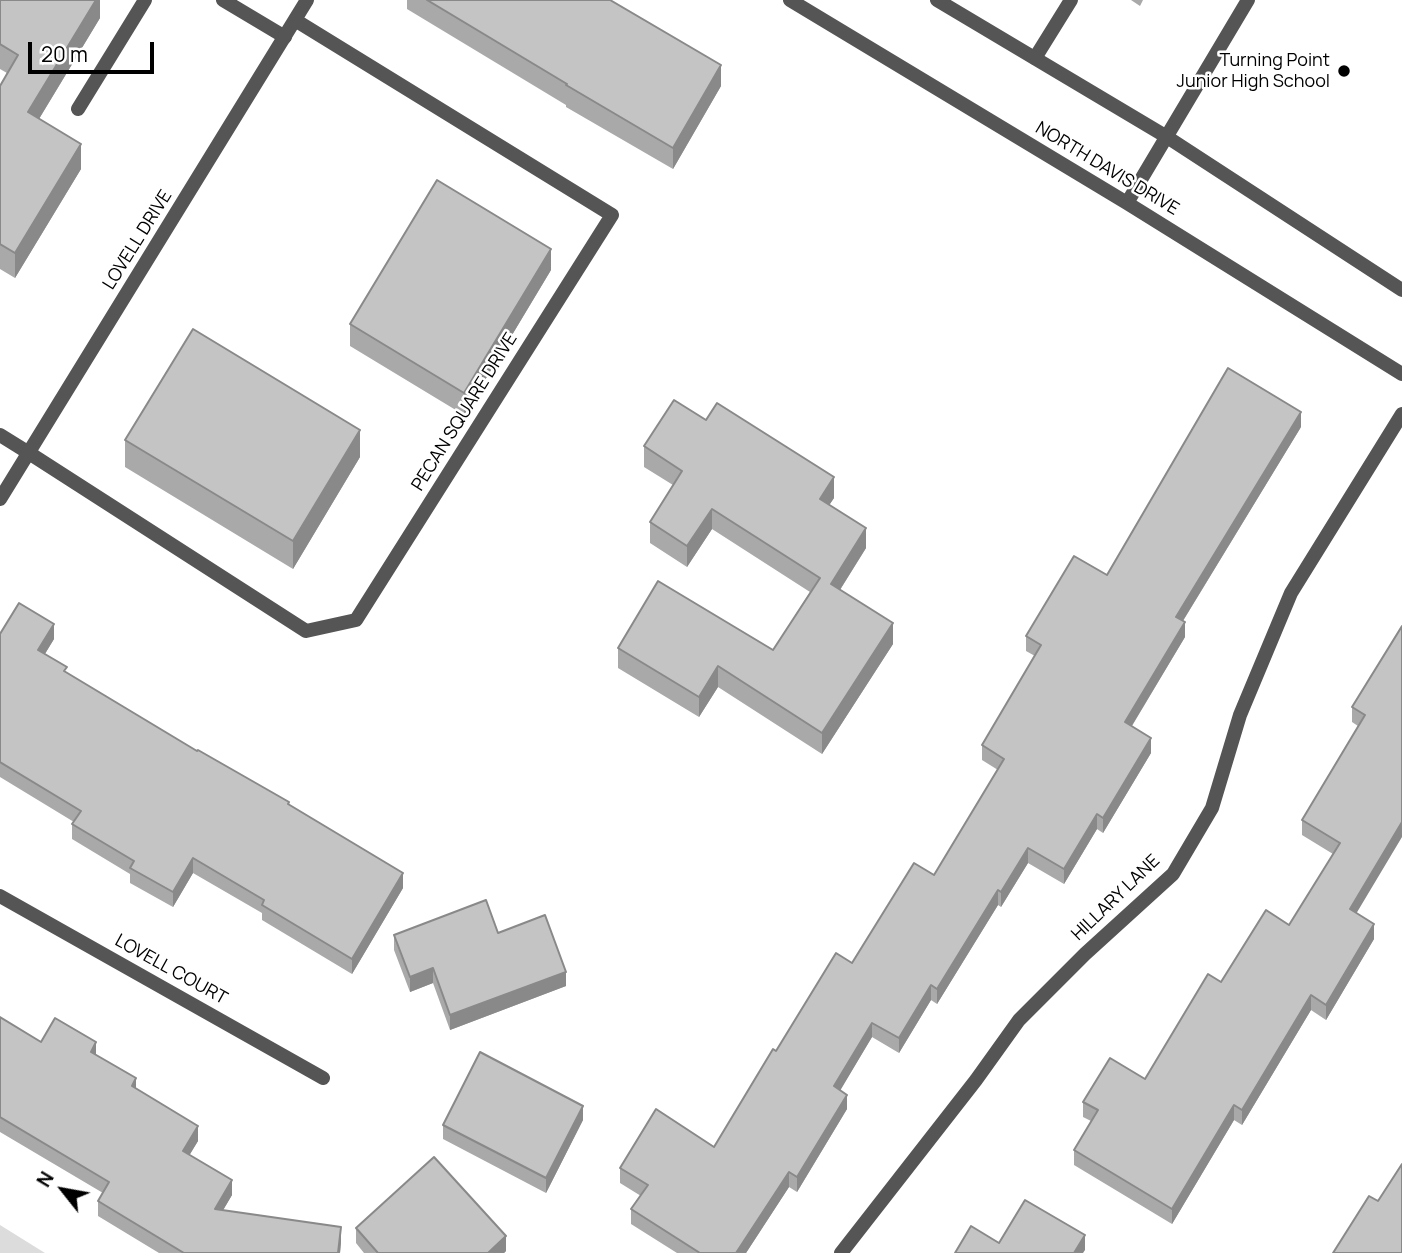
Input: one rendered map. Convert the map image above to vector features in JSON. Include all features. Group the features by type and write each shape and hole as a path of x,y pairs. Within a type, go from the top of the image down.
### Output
{"street":[{"path":"78,108 145,0"},
{"path":"223,0 285,37"},
{"name":"LOVELL DRIVE","path":"0,499 307,0"},
{"name":"NORTH DAVIS DRIVE","path":"790,0 1127,203 1402,374"},
{"path":"937,0 1167,137 1402,290"},
{"path":"1035,58 1071,0"},
{"path":"1127,203 1248,0"},
{"name":"PECAN SQUARE DRIVE","path":"29,453 306,631 356,620 612,215 295,20"},
{"name":"HILLARY LANE","path":"841,1253 976,1080 1019,1020 1085,954 1173,874 1212,808 1240,715 1290,593 1402,414"},
{"path":"0,435 29,453"},
{"name":"LOVELL COURT","path":"0,896 323,1078"}],"shaded area":[{"path":"0,1225 45,1253 0,1253"}],"building":[{"path":"0,0 96,0 28,112 81,144 15,253 0,244 0,86 18,55 0,44"},
{"path":"427,0 610,0 721,65 673,148"},
{"path":"437,180 551,249 464,393 350,324"},
{"path":"193,329 360,430 293,541 125,440"},
{"path":"1228,368 1301,412 1176,617 1185,622 1125,722 1151,738 1103,818 1097,814 1064,869 1028,848 1001,892 998,890 937,989 931,985 899,1038 872,1023 834,1086 847,1095 797,1177 789,1172 736,1253 700,1253 631,1209 648,1185 620,1168 656,1109 714,1147 773,1049 776,1051 836,953 852,963 914,863 934,875 1004,759 982,745 1041,645 1026,636 1074,556 1107,575"},
{"path":"674,400 706,420 717,403 834,477 820,499 866,528 831,584 893,623 822,733 718,666 699,697 618,648 658,581 773,650 820,578 712,509 687,546 650,522 682,471 644,446"},
{"path":"19,603 54,624 38,650 67,667 64,671 197,751 289,802 288,804 403,873 352,959 262,905 264,900 193,858 173,892 130,868 134,861 72,824 81,811 0,762 0,634"},
{"path":"1402,626 1402,822 1350,909 1374,924 1326,1005 1311,995 1242,1110 1234,1105 1172,1209 1074,1150 1098,1110 1083,1102 1110,1058 1145,1079 1208,974 1221,982 1266,910 1289,925 1340,843 1302,820 1365,715 1352,707"},
{"path":"486,900 498,933 545,915 566,972 450,1015 433,968 410,977 394,935"},
{"path":"0,1017 41,1042 55,1018 96,1042 91,1052 136,1078 132,1086 198,1126 183,1151 232,1180 215,1209 341,1227 338,1253 184,1253 98,1201 109,1182 0,1117"},
{"path":"480,1052 583,1106 546,1178 443,1125"},
{"path":"434,1157 506,1236 488,1253 378,1253 356,1228"},
{"path":"1402,1164 1402,1253 1333,1253 1369,1196 1378,1201"},
{"path":"1025,1200 1085,1235 1074,1253 955,1253 971,1226 999,1243"}],"place":[{"name":"Turning Point Junior High School","path":"1344,71"}]}
